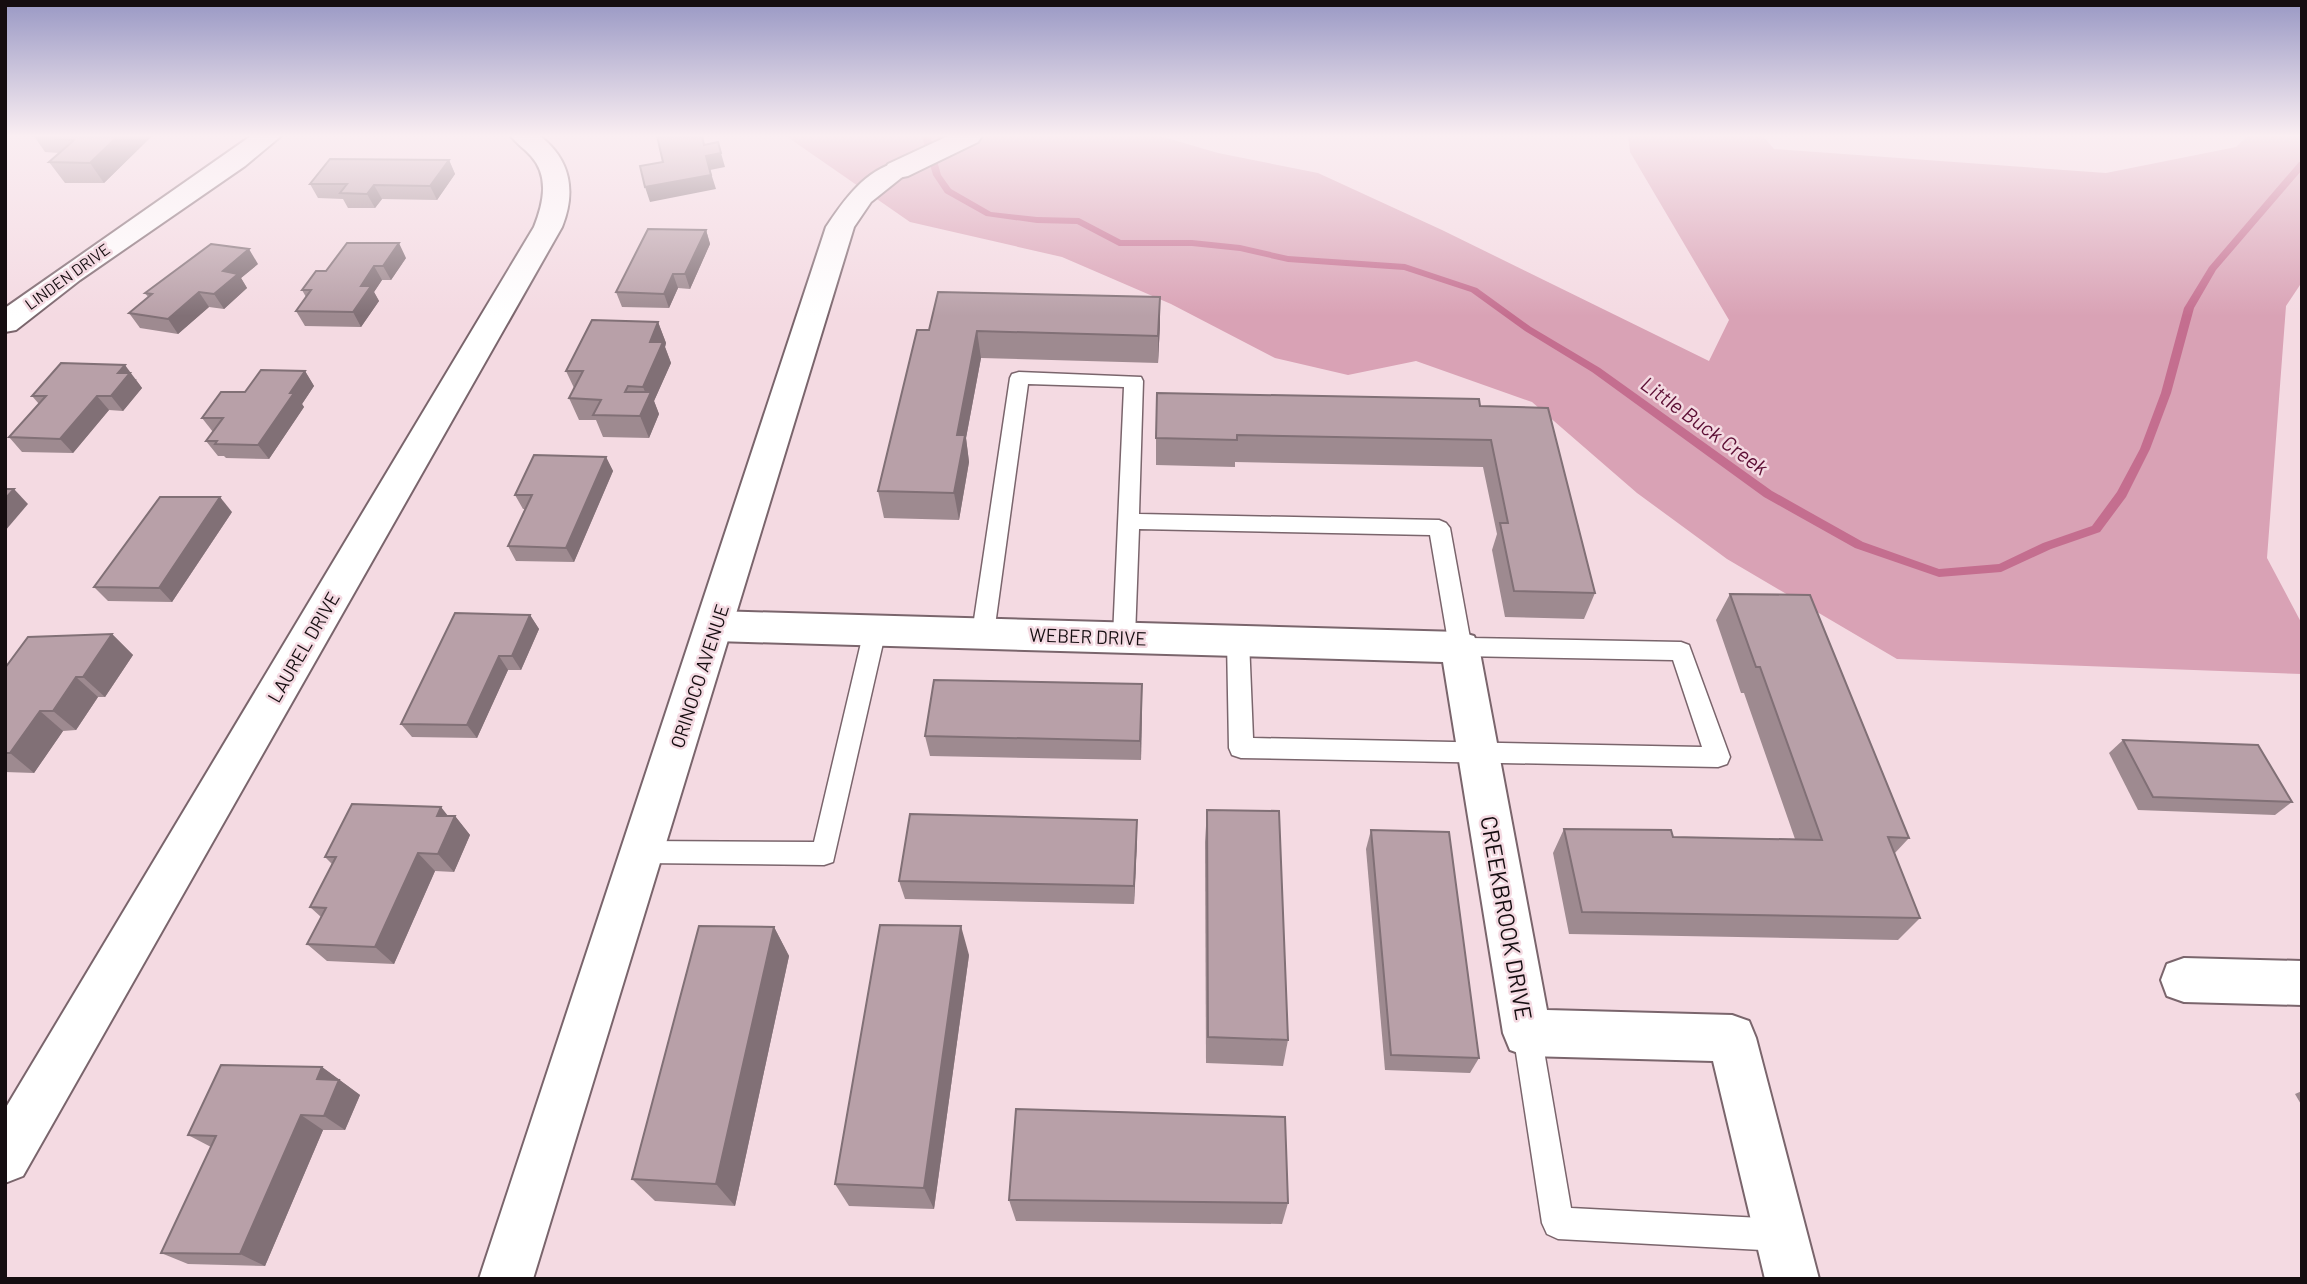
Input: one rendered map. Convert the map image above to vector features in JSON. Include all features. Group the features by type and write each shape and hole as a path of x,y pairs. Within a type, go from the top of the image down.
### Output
{"street":[{"name":"LINDEN DRIVE","path":"5,323 82,263 185,196"},
{"name":"LAUREL DRIVE","path":"5,1158 548,227 556,196"},
{"name":"ORINOCO AVENUE","path":"506,1279 841,227 862,196"},
{"name":"WEBER DRIVE","path":"715,626 1460,647"},
{"name":"CREEKBROOK DRIVE","path":"1460,647 1527,1033 1732,1038 1792,1279"},
{"path":"2184,980 2302,983"}],"lane":[{"path":"983,633 1019,378 1134,381 1124,637"},
{"path":"1129,521 1439,527 1460,647 1681,651 1718,757 1241,748 1238,640"},
{"path":"642,852 824,854 874,630"},
{"path":"1527,1033 1558,1223 1781,1234"}],"shaded area":[{"path":"872,196 1368,196 1709,361 1729,320 1656,196 2302,196 2302,282 2286,306 2267,558 2302,624 2302,674 1897,659 1727,559 1637,493 1532,402 1416,361 1348,375 1275,358 1171,304 1062,257 910,222"}],"building":[{"path":"648,229 706,230 685,274 673,274 664,294 616,292"},
{"path":"347,243 399,243 383,266 374,266 361,286 371,286 353,312 296,311 311,290 302,290 316,271 326,271"},
{"path":"211,244 249,249 223,271 238,274 214,294 199,292 168,319 129,313 152,294 145,293"},
{"path":"938,292 1160,297 1158,336 977,331 957,435 965,435 954,493 878,491 917,330 929,330"},
{"path":"592,320 658,322 650,342 663,342 643,387 628,386 625,392 651,392 640,416 593,415 601,400 569,398 583,371 566,371"},
{"path":"61,363 125,365 118,373 130,373 111,396 97,396 60,439 9,437 46,396 32,396"},
{"path":"261,370 305,371 290,393 294,393 258,445 215,444 217,441 206,441 223,418 202,418 221,392 245,392"},
{"path":"1157,393 1479,399 1480,406 1548,408 1595,593 1514,591 1500,523 1508,523 1491,440 1237,435 1237,440 1156,438"},
{"path":"534,455 606,457 566,548 508,546 532,495 515,495"},
{"path":"5,489 14,489 5,499"},
{"path":"160,497 220,497 159,588 94,587"},
{"path":"1730,594 1810,595 1909,838 1888,837 1920,918 1582,912 1564,829 1671,830 1673,837 1822,840 1760,667 1756,667"},
{"path":"455,613 530,615 512,656 499,656 467,725 401,724"},
{"path":"112,634 83,677 76,677 53,711 40,711 10,753 5,753 5,668 28,637"},
{"path":"934,680 1142,684 1140,741 925,736"},
{"path":"2123,740 2258,745 2292,802 2153,797"},
{"path":"352,804 441,807 437,816 455,816 438,854 418,853 375,947 307,944 326,908 310,907 336,857 325,857"},
{"path":"1207,810 1279,811 1288,1040 1208,1037"},
{"path":"910,814 1137,820 1134,886 899,881"},
{"path":"1371,830 1449,832 1479,1058 1391,1055"},
{"path":"880,925 961,926 924,1188 835,1184"},
{"path":"699,926 774,927 716,1184 632,1179"},
{"path":"221,1065 322,1067 317,1079 339,1080 324,1116 301,1115 240,1254 161,1253 216,1136 188,1135"},
{"path":"1016,1109 1285,1117 1288,1203 1009,1200"}],"waterway":[{"name":"Little Buck Creek","path":"957,196 989,214 1037,220 1079,221 1119,243 1192,243 1240,248 1288,259 1405,267 1474,290 1528,329 1596,370 1768,494 1859,545 1939,573 2001,568 2047,546 2096,529 2122,494 2145,449 2166,393 2189,308 2212,269 2275,196"}]}
